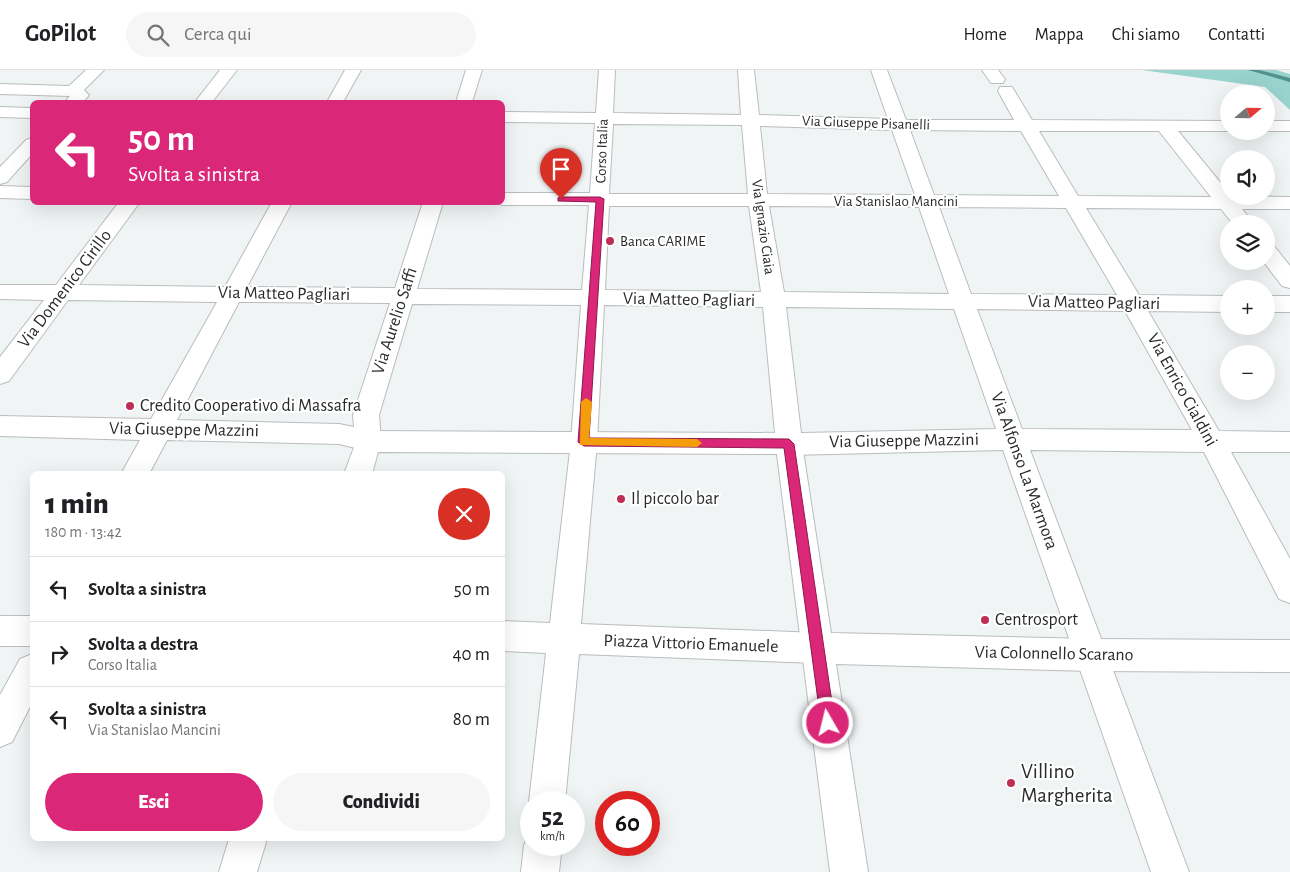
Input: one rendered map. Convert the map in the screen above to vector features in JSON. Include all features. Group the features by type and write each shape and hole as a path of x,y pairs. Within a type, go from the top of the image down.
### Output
{"street":[{"path":"2,80 73,97 96,70"},
{"path":"205,100 229,70"},
{"path":"337,100 353,70"},
{"path":"465,100 474,70"},
{"name":"Corso Italia","path":"584,442 607,70"},
{"name":"Via Ignazio Ciaia","path":"746,70 758,200 774,302 789,444 849,872"},
{"name":"Via Alfonso La Marmora","path":"879,70 1170,872"},
{"name":"Via Enrico Cialdini","path":"998,80 1028,125 1133,304 1211,440 1290,589"},
{"path":"0,112 30,113"},
{"name":"Via Giuseppe Pisanelli","path":"505,117 751,120 899,125 1220,126"},
{"path":"1164,126 1220,194"},
{"path":"1275,126 1290,126"},
{"path":"0,178 30,146"},
{"path":"0,192 30,193"},
{"name":"Via Stanislao Mancini","path":"505,199 1074,203 1220,202"},
{"name":"Via Stanislao Mancini","path":"1275,203 1290,203"},
{"name":"Via Domenico Cirillo","path":"0,375 128,205"},
{"path":"138,471 280,205"},
{"name":"Via Aurelio Saffi","path":"368,441 366,415 432,205"},
{"path":"1229,205 1237,215"},
{"path":"1275,262 1290,281"},
{"name":"Via Matteo Pagliari","path":"0,292 62,294 234,293 774,302 962,301 1220,304"},
{"path":"1275,304 1290,304"},
{"name":"Via Giuseppe Mazzini","path":"0,426 339,434 368,441 789,444 1013,439 1290,442"},
{"path":"359,471 368,441"},
{"path":"548,791 584,442"},
{"path":"0,631 30,631"},
{"name":"Piazza Vittorio Emanuele","path":"505,636 818,648"},
{"name":"Via Colonnello Scarano","path":"818,648 1091,655 1290,656"},
{"path":"0,730 30,674"},
{"path":"238,872 247,841"},
{"path":"540,872 542,856"}],"shaded area":[{"path":"1142,70 1276,70 1290,74 1290,110 1275,96 1275,85 1251,85"}],"waterway":[{"path":"1251,70 1290,80"}],"slow traffic":[{"path":"586,402 584,442 697,443"}],"place":[{"name":"Banca CARIME","path":"610,241"},
{"name":"Credito Cooperativo di Massafra","path":"130,406"},
{"name":"Il piccolo bar","path":"621,499"},
{"name":"Centrosport","path":"985,620"},
{"name":"Villino Margherita","path":"1011,783"}],"route":[{"path":"561,199 600,199 584,442 789,444 828,723"}]}
